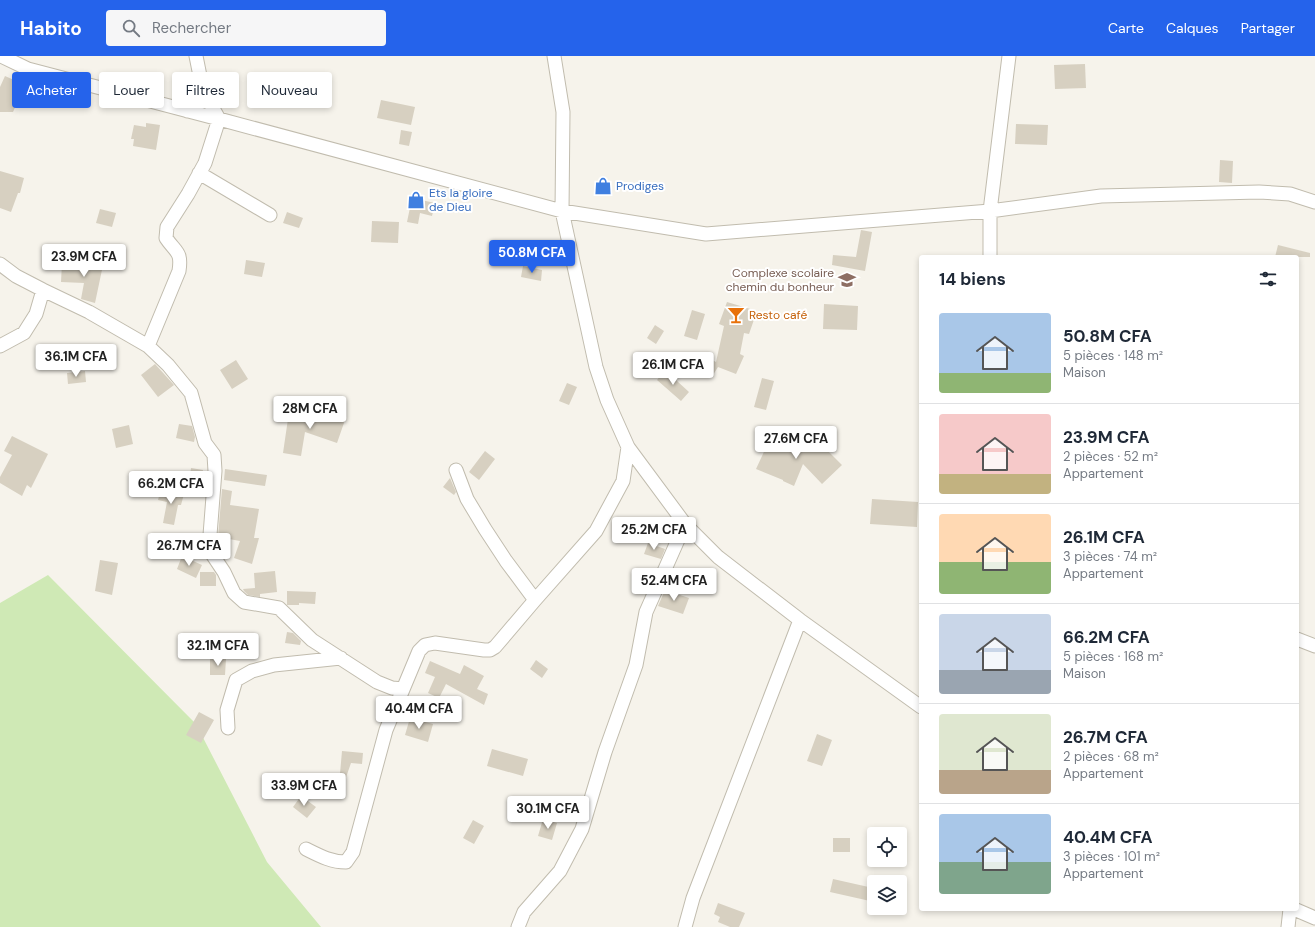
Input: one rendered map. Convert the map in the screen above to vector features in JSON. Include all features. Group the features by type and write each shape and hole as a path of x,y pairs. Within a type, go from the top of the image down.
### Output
{"street":[{"path":"2,56 28,69 562,211 706,234 990,211 1102,196 1259,192 1290,194 1314,201"},
{"path":"196,56 199,72"},
{"path":"554,56 563,112 562,211 596,367 607,400 628,447 685,524 718,557 800,620 919,706"},
{"path":"990,255 990,211 1009,56"},
{"path":"148,346 179,271 181,260 178,252 166,238 167,227 188,194 205,162 219,119 213,108"},
{"path":"199,173 270,215"},
{"path":"0,264 16,276 89,312 148,346 168,365 191,393 205,443 214,455 215,471 210,535 212,554 224,572 234,593 244,602 279,608 312,640 377,682 392,688 403,689"},
{"path":"0,346 24,332 36,314 42,290"},
{"path":"306,849 324,859 336,862 346,862 353,852 386,730 419,650 425,645 434,643 484,650 490,650 496,647 596,531 623,481 628,447"},
{"path":"456,470 467,499 485,529 506,561 535,600"},
{"path":"518,927 524,912 560,871 582,829 605,752 636,665 646,612 685,524"},
{"path":"685,927 693,898 800,620"},
{"path":"1299,640 1315,646"},
{"path":"228,728 227,710 236,680 252,671 274,666 341,658"},
{"path":"1288,927 1290,911"},
{"path":"1299,911 1315,918"}],"green space":[{"path":"48,575 196,724 267,862 321,927 0,927 0,603"}],"building":[{"path":"1085,64 1086,88 1055,89 1054,65"},
{"path":"5,76 12,79 12,108 15,108 13,112 0,112 0,87"},
{"path":"381,100 415,107 411,125 377,118"},
{"path":"146,123 160,125 156,150 133,146 134,139 131,139 134,125 146,127"},
{"path":"1016,124 1048,125 1047,145 1015,144"},
{"path":"401,130 412,132 409,146 399,144"},
{"path":"1220,160 1233,161 1232,183 1219,182"},
{"path":"0,171 24,178 20,193 18,193 11,212 0,208"},
{"path":"412,198 435,203 432,216 420,213 418,224 407,222"},
{"path":"100,209 116,213 112,227 96,223"},
{"path":"287,212 303,218 299,228 283,223"},
{"path":"372,221 399,222 398,243 371,242"},
{"path":"861,230 872,232 865,271 832,265 833,255 856,257"},
{"path":"514,241 525,243 522,261 511,260"},
{"path":"1278,245 1310,253 1310,257 1299,257 1299,255 1276,255"},
{"path":"246,260 265,263 262,277 244,274"},
{"path":"88,262 103,265 95,303 81,299 84,283 61,282 62,263 88,265"},
{"path":"523,266 542,270 541,281 521,277"},
{"path":"727,302 757,311 749,334 744,333 740,354 744,356 736,374 718,367 711,378 693,368 701,354 716,362 724,326 719,324"},
{"path":"824,304 858,306 857,330 823,329"},
{"path":"692,310 705,314 697,340 684,336"},
{"path":"655,325 664,331 656,344 647,338"},
{"path":"236,360 248,379 232,389 220,370"},
{"path":"155,364 174,385 158,397 141,375"},
{"path":"665,370 689,392 681,401 657,380"},
{"path":"85,371 86,382 68,384 67,373"},
{"path":"762,378 774,381 766,410 754,407"},
{"path":"567,383 577,387 569,405 559,401"},
{"path":"289,412 325,418 326,413 345,420 337,443 305,432 301,456 283,453"},
{"path":"179,424 192,426 195,437 194,442 176,438"},
{"path":"129,425 133,444 116,448 112,429"},
{"path":"774,430 826,452 828,451 842,465 822,484 803,464 794,486 756,469"},
{"path":"12,436 48,454 31,488 27,485 22,496 0,483 0,477 12,455 4,451"},
{"path":"485,451 495,459 479,480 469,472"},
{"path":"191,468 203,470 200,487 189,485"},
{"path":"225,469 267,475 265,486 224,480"},
{"path":"450,478 456,492 454,495 443,487"},
{"path":"161,489 184,494 181,505 178,505 174,525 163,523 167,502 158,500"},
{"path":"222,489 232,491 230,505 259,509 254,538 259,538 252,564 234,558 240,541 218,537"},
{"path":"872,499 918,502 917,527 870,524"},
{"path":"648,543 665,549 661,559 644,554"},
{"path":"182,556 202,565 196,578 177,569"},
{"path":"100,560 118,563 112,595 95,591"},
{"path":"275,571 277,592 260,594 260,597 248,595 244,591 243,589 255,588 254,573"},
{"path":"200,572 214,572 216,575 216,586 200,586"},
{"path":"665,590 689,598 683,614 658,606"},
{"path":"287,591 316,592 315,604 299,603 299,605 287,605"},
{"path":"287,632 293,633 301,641 300,645 285,643"},
{"path":"210,659 226,659 225,675 210,675"},
{"path":"536,660 548,669 542,678 530,669"},
{"path":"430,661 460,674 464,665 484,676 477,689 488,694 484,705 446,684 439,698 428,693 435,677 425,673"},
{"path":"199,712 214,720 201,743 186,735"},
{"path":"410,718 433,724 428,742 405,735"},
{"path":"817,734 832,740 822,766 807,761"},
{"path":"492,749 528,759 523,776 487,766"},
{"path":"342,751 363,753 362,764 351,763 343,786 339,785"},
{"path":"301,796 316,807 307,818 293,807"},
{"path":"543,819 557,823 552,840 538,836"},
{"path":"473,820 484,826 474,844 463,838"},
{"path":"833,838 850,838 850,852 833,852"},
{"path":"833,879 867,887 867,900 830,892"},
{"path":"718,903 745,913 739,927 730,927 718,922 720,917 714,914"}],"place":[{"name":"Prodiges","path":"603,186"},
{"name":"Ets la gloire de Dieu","path":"416,200"},
{"name":"Complexe scolaire chemin du bonheur","path":"847,280"},
{"name":"Resto café","path":"736,315"}]}
